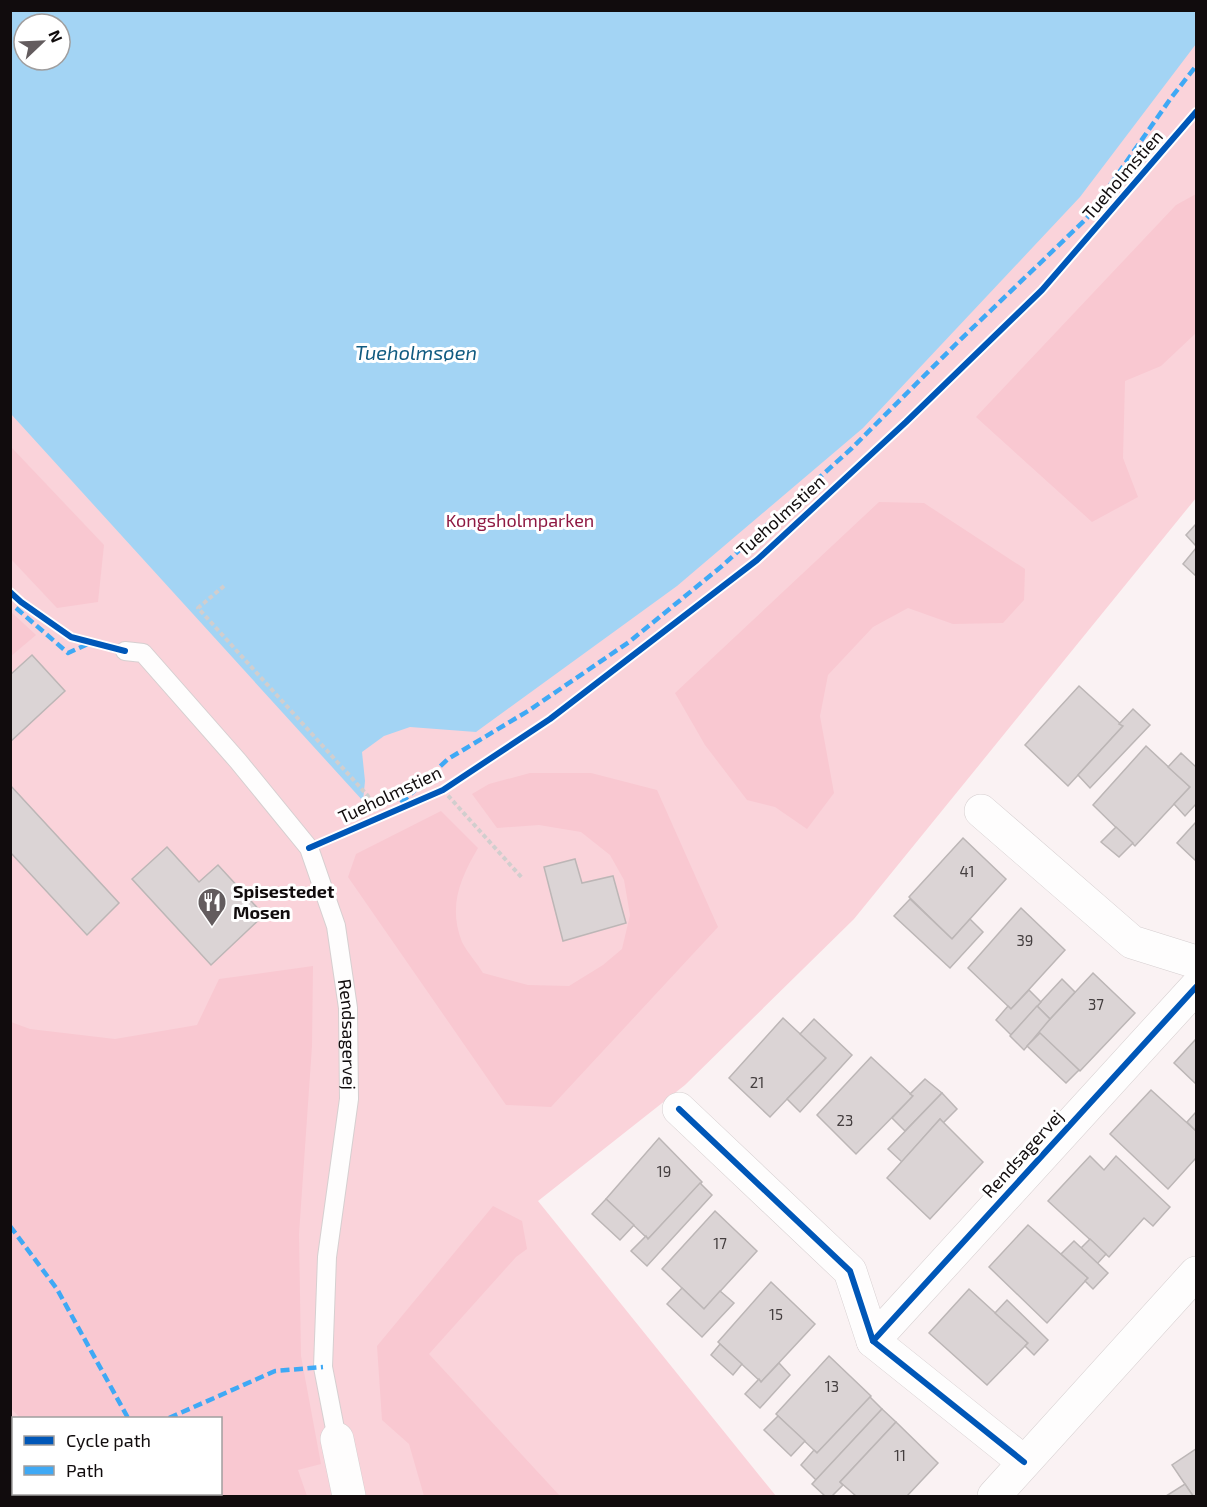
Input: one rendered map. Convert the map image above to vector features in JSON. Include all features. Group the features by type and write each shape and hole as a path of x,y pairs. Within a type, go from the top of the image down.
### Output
{"street":[{"path":"981,811 1132,942 1197,962"},
{"name":"Rendsagervej","path":"873,1341 1197,987"},
{"path":"679,1109 850,1271 873,1341 1024,1462"},
{"path":"994,1497 1197,1273"},
{"name":"Rendsagervej","path":"338,1439 350,1497"}],"lane":[{"name":"Rendsagervej","path":"125,651 143,653 238,761 309,848 336,926 348,1008 350,1099 327,1257 323,1367 338,1439"}],"path":[{"path":"224,586 198,608 368,796 380,817"},
{"path":"442,790 523,879"}],"green space":[{"name":"Kongsholmparken","path":"10,11 1196,11 1196,498 854,919 685,1085 538,1201 776,1496 11,1496"}],"shaded area":[{"path":"1196,194 1196,333 1161,366 1125,381 1123,458 1138,497 1092,522 976,417 1176,205"},
{"path":"11,447 104,545 98,602 57,608 11,559"},
{"path":"879,502 924,503 1025,569 1024,600 1003,623 953,624 908,608 873,627 828,675 820,716 834,793 807,829 775,807 747,800 705,745 675,693"},
{"path":"10,611 36,635 11,656 10,656"},
{"path":"530,773 591,773 657,790 718,927 551,1107 506,1105 348,877 356,854 441,811 478,848 461,882 456,916 462,942 483,973 528,985 569,986 603,965 622,949 630,915 624,880 610,855 581,832 539,825 497,828 472,794 489,784"},
{"path":"313,966 312,1046 299,1234 301,1356 321,1464 298,1470 307,1496 62,1496 222,1495 222,1417 19,1417 11,1408 11,1022 30,1029 115,1039 197,1025 219,979"},
{"path":"493,1206 522,1221 527,1249 516,1257 429,1354 560,1496 424,1496 409,1444 382,1420 377,1346"}],"water":[{"name":"Tueholmsøen","path":"11,10 1196,10 1196,44 1080,197 863,428 677,586 476,732 410,727 384,736 362,752 365,781 363,801 11,414"}],"building":[{"path":"1196,524 1196,546 1186,535"},
{"path":"1196,548 1196,576 1183,564"},
{"path":"32,655 65,691 10,742 10,675"},
{"path":"1079,686 1123,726 1068,786 1025,745"},
{"path":"1133,709 1150,725 1090,788 1078,775 1123,726 1119,724"},
{"path":"1146,746 1190,787 1135,846 1093,805"},
{"path":"1181,753 1196,767 1196,804 1185,816 1174,804 1190,787 1168,767"},
{"path":"10,785 119,903 87,935 10,852"},
{"path":"1196,822 1196,861 1177,843"},
{"path":"1116,827 1133,843 1119,857 1101,842"},
{"path":"963,838 1006,879 952,939 909,897"},
{"path":"167,847 199,882 218,865 264,915 211,965 132,879"},
{"path":"575,859 582,883 613,876 626,923 563,941 544,867"},
{"path":"910,899 952,939 970,919 983,932 950,968 894,916"},
{"path":"1021,908 1065,950 1011,1009 968,968"},
{"path":"1093,973 1135,1013 1080,1071 1038,1032"},
{"path":"1062,979 1075,992 1050,1019 1037,1006"},
{"path":"1029,990 1041,1002 1011,1035 996,1020 1008,1006 1011,1009"},
{"path":"1037,1006 1050,1019 1024,1050 1010,1036"},
{"path":"783,1018 826,1058 770,1117 729,1078"},
{"path":"814,1019 852,1055 800,1112 787,1099 826,1058 800,1034"},
{"path":"1040,1033 1079,1070 1066,1083 1027,1046"},
{"path":"1196,1039 1196,1084 1174,1063"},
{"path":"871,1057 913,1096 856,1154 817,1115"},
{"path":"925,1079 942,1093 905,1131 892,1118 913,1096 910,1094"},
{"path":"1151,1090 1196,1131 1196,1158 1168,1189 1110,1134"},
{"path":"942,1093 957,1109 943,1123 940,1119 902,1162 888,1149"},
{"path":"1196,1112 1196,1131 1187,1122"},
{"path":"940,1119 983,1162 930,1219 887,1178"},
{"path":"659,1138 702,1182 648,1239 606,1199"},
{"path":"1090,1156 1104,1170 1116,1156 1170,1207 1153,1226 1144,1218 1109,1257 1048,1201"},
{"path":"700,1183 712,1195 647,1266 631,1251 646,1236 648,1239"},
{"path":"606,1199 634,1225 620,1240 592,1214"},
{"path":"715,1211 757,1251 704,1309 662,1269"},
{"path":"1028,1225 1088,1278 1047,1323 989,1267"},
{"path":"1090,1239 1106,1254 1097,1264 1081,1248"},
{"path":"1074,1241 1108,1273 1093,1289 1085,1281 1088,1278 1061,1254"},
{"path":"771,1282 815,1324 761,1382 718,1342"},
{"path":"682,1288 704,1309 720,1291 734,1303 702,1337 667,1304"},
{"path":"969,1289 1028,1343 987,1385 929,1333"},
{"path":"1007,1300 1048,1340 1034,1355 1025,1346 1028,1343 995,1313"},
{"path":"720,1344 742,1364 733,1375 711,1355"},
{"path":"829,1356 871,1396 817,1453 776,1414"},
{"path":"779,1363 790,1375 760,1408 745,1394 759,1379 761,1382"},
{"path":"870,1397 882,1409 816,1480 801,1465 814,1450 817,1453"},
{"path":"882,1409 896,1422 840,1482 843,1485 832,1496 825,1496 812,1484"},
{"path":"778,1416 805,1441 791,1456 764,1430"},
{"path":"896,1422 938,1463 907,1496 856,1496 840,1482"},
{"path":"1196,1449 1196,1496 1193,1496 1172,1465"},
{"path":"1185,1484 1193,1496 1166,1496"}],"marked path":[{"path":"401,803 448,759 528,711 629,642 722,566 852,448 1087,218 1196,66"},
{"path":"16,608 68,653 90,643"},
{"path":"10,1226 57,1289 127,1417"},
{"path":"171,1417 275,1371 323,1367"}],"cycle path":[{"name":"Tueholmstien","path":"309,848 443,790 550,719 757,560 906,422 1042,290 1196,112"},
{"path":"10,592 71,637 125,651"},
{"path":"873,1341 1196,987"},
{"path":"679,1109 850,1271 873,1341 1024,1462"}],"place":[{"name":"Spisestedet Mosen","path":"212,928"}]}
